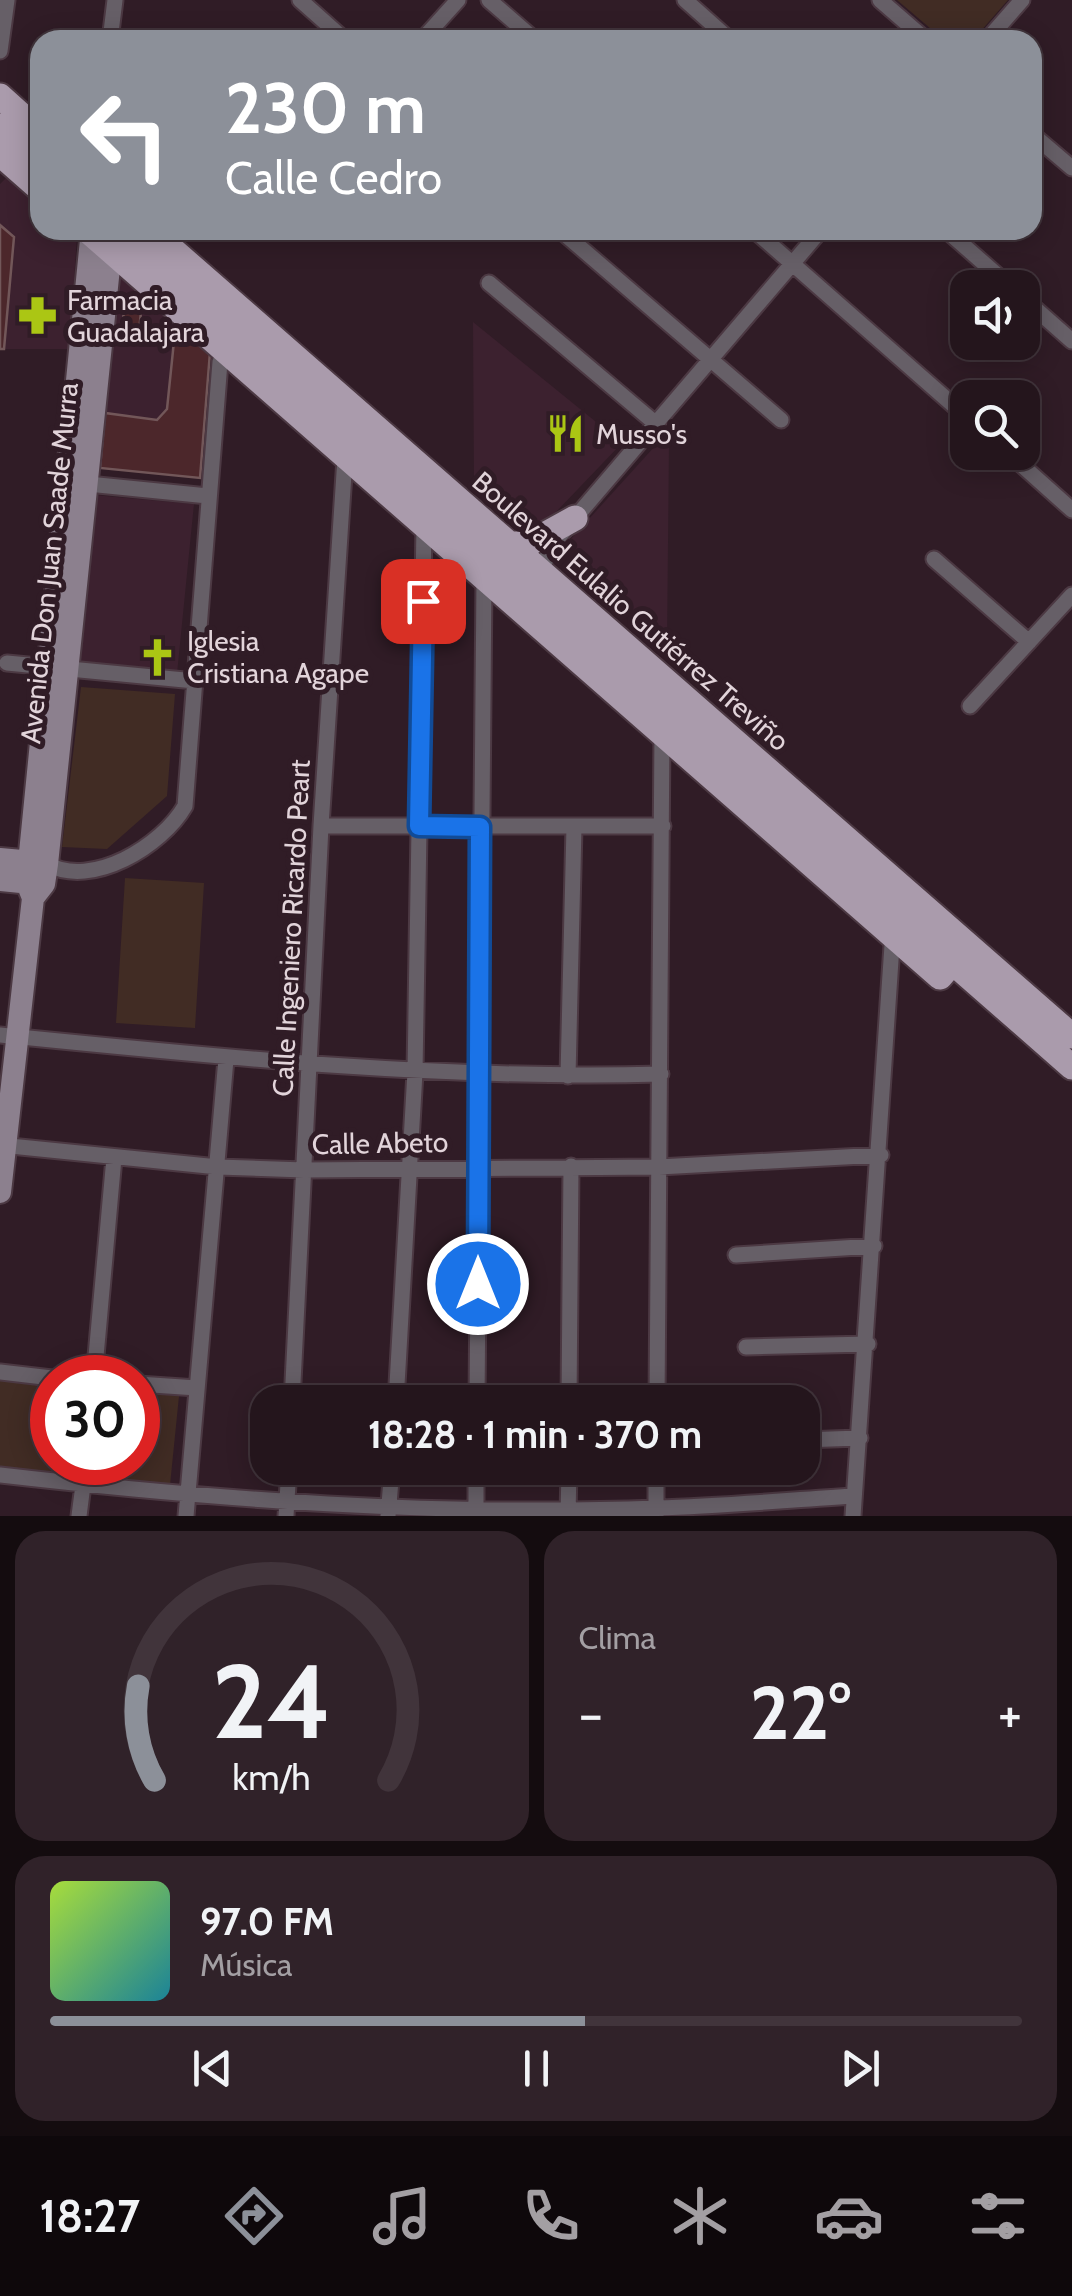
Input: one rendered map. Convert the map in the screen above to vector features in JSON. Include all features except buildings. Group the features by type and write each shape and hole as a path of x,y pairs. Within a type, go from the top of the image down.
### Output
{"main road":[{"path":"0,96 30,123"},
{"path":"0,126 30,152"},
{"path":"0,154 30,180"},
{"name":"Boulevard Eulalio Gutiérrez Treviño","path":"109,240 494,558 662,734 894,923"},
{"name":"Boulevard Eulalio Gutiérrez Treviño","path":"160,240 494,558 662,707 894,923 940,978 952,963 1072,1067"},
{"name":"Boulevard Eulalio Gutiérrez Treviño","path":"229,343 346,458 424,526 494,558 540,570 1072,1036"},
{"path":"494,558 575,518"},
{"path":"540,570 542,589 562,618"}],"street":[{"path":"0,51 7,0"},
{"path":"111,30 115,0"},
{"path":"300,0 334,30"},
{"path":"431,30 458,0"},
{"path":"489,0 524,30"},
{"path":"685,0 719,30"},
{"path":"880,0 914,30"},
{"path":"996,30 1022,0"},
{"path":"1042,142 1072,168"},
{"name":"Avenida Don Juan Saade Murra","path":"0,1192 8,1036 40,877 101,240"},
{"path":"571,240 781,420"},
{"path":"766,240 950,402"},
{"path":"540,570 552,545 812,240"},
{"path":"957,240 992,270"},
{"path":"489,283 655,423"},
{"path":"1040,312 1072,340"},
{"path":"0,880 116,866 179,815 188,794 208,496 229,343"},
{"name":"Calle Ingeniero Ricardo Peart","path":"293,1385 321,826 346,458"},
{"path":"1027,470 1072,510"},
{"path":"77,483 208,496"},
{"path":"397,1385 415,1072 424,526"},
{"path":"477,1385 480,827 494,558"},
{"path":"934,558 1029,642"},
{"path":"970,706 1072,595"},
{"path":"7,663 195,681"},
{"path":"657,1385 662,707"},
{"path":"321,826 663,826"},
{"path":"568,1076 574,827"},
{"path":"0,860 40,877"},
{"path":"853,1516 868,1344 894,923"},
{"path":"8,1036 226,1059 415,1072 661,1074"},
{"path":"186,1516 226,1059"},
{"name":"Calle Abeto","path":"2,1146 218,1167 304,1170 659,1166 881,1155"},
{"path":"96,1355 114,1158"},
{"path":"569,1385 571,1166"},
{"path":"736,1254 874,1246"},
{"path":"746,1346 868,1344"},
{"path":"0,1372 30,1375"},
{"path":"160,1385 197,1388"},
{"path":"820,1439 860,1438"},
{"path":"0,1475 30,1478"},
{"path":"80,1516 83,1485"},
{"path":"93,1485 286,1509 476,1512 656,1512 854,1496"},
{"path":"389,1510 391,1485"},
{"path":"476,1485 476,1512"},
{"path":"568,1512 569,1485"},
{"path":"656,1485 656,1512"}],"shaded area":[{"path":"897,0 1008,0 982,30 932,30"},
{"path":"9,175 30,195 30,240 77,240 69,349 0,349 0,184"},
{"path":"118,270 210,352 200,478 100,468"},
{"path":"473,322 622,443 534,535 474,485"},
{"path":"665,435 669,444 667,644 559,552"},
{"path":"94,495 194,504 177,674 77,664"},
{"path":"81,687 175,694 167,796 107,849 62,847"},
{"path":"125,878 204,883 195,1028 116,1023"},
{"path":"0,1378 30,1381 30,1472 0,1469"},
{"path":"160,1394 179,1396 170,1485 160,1484"}],"place":[{"name":"Farmacia Guadalajara","path":"37,316"},
{"name":"Musso's","path":"566,434"},
{"name":"Iglesia Cristiana Agape","path":"157,657"}],"route":[{"path":"423,601 419,826 480,827 478,1284"}]}
